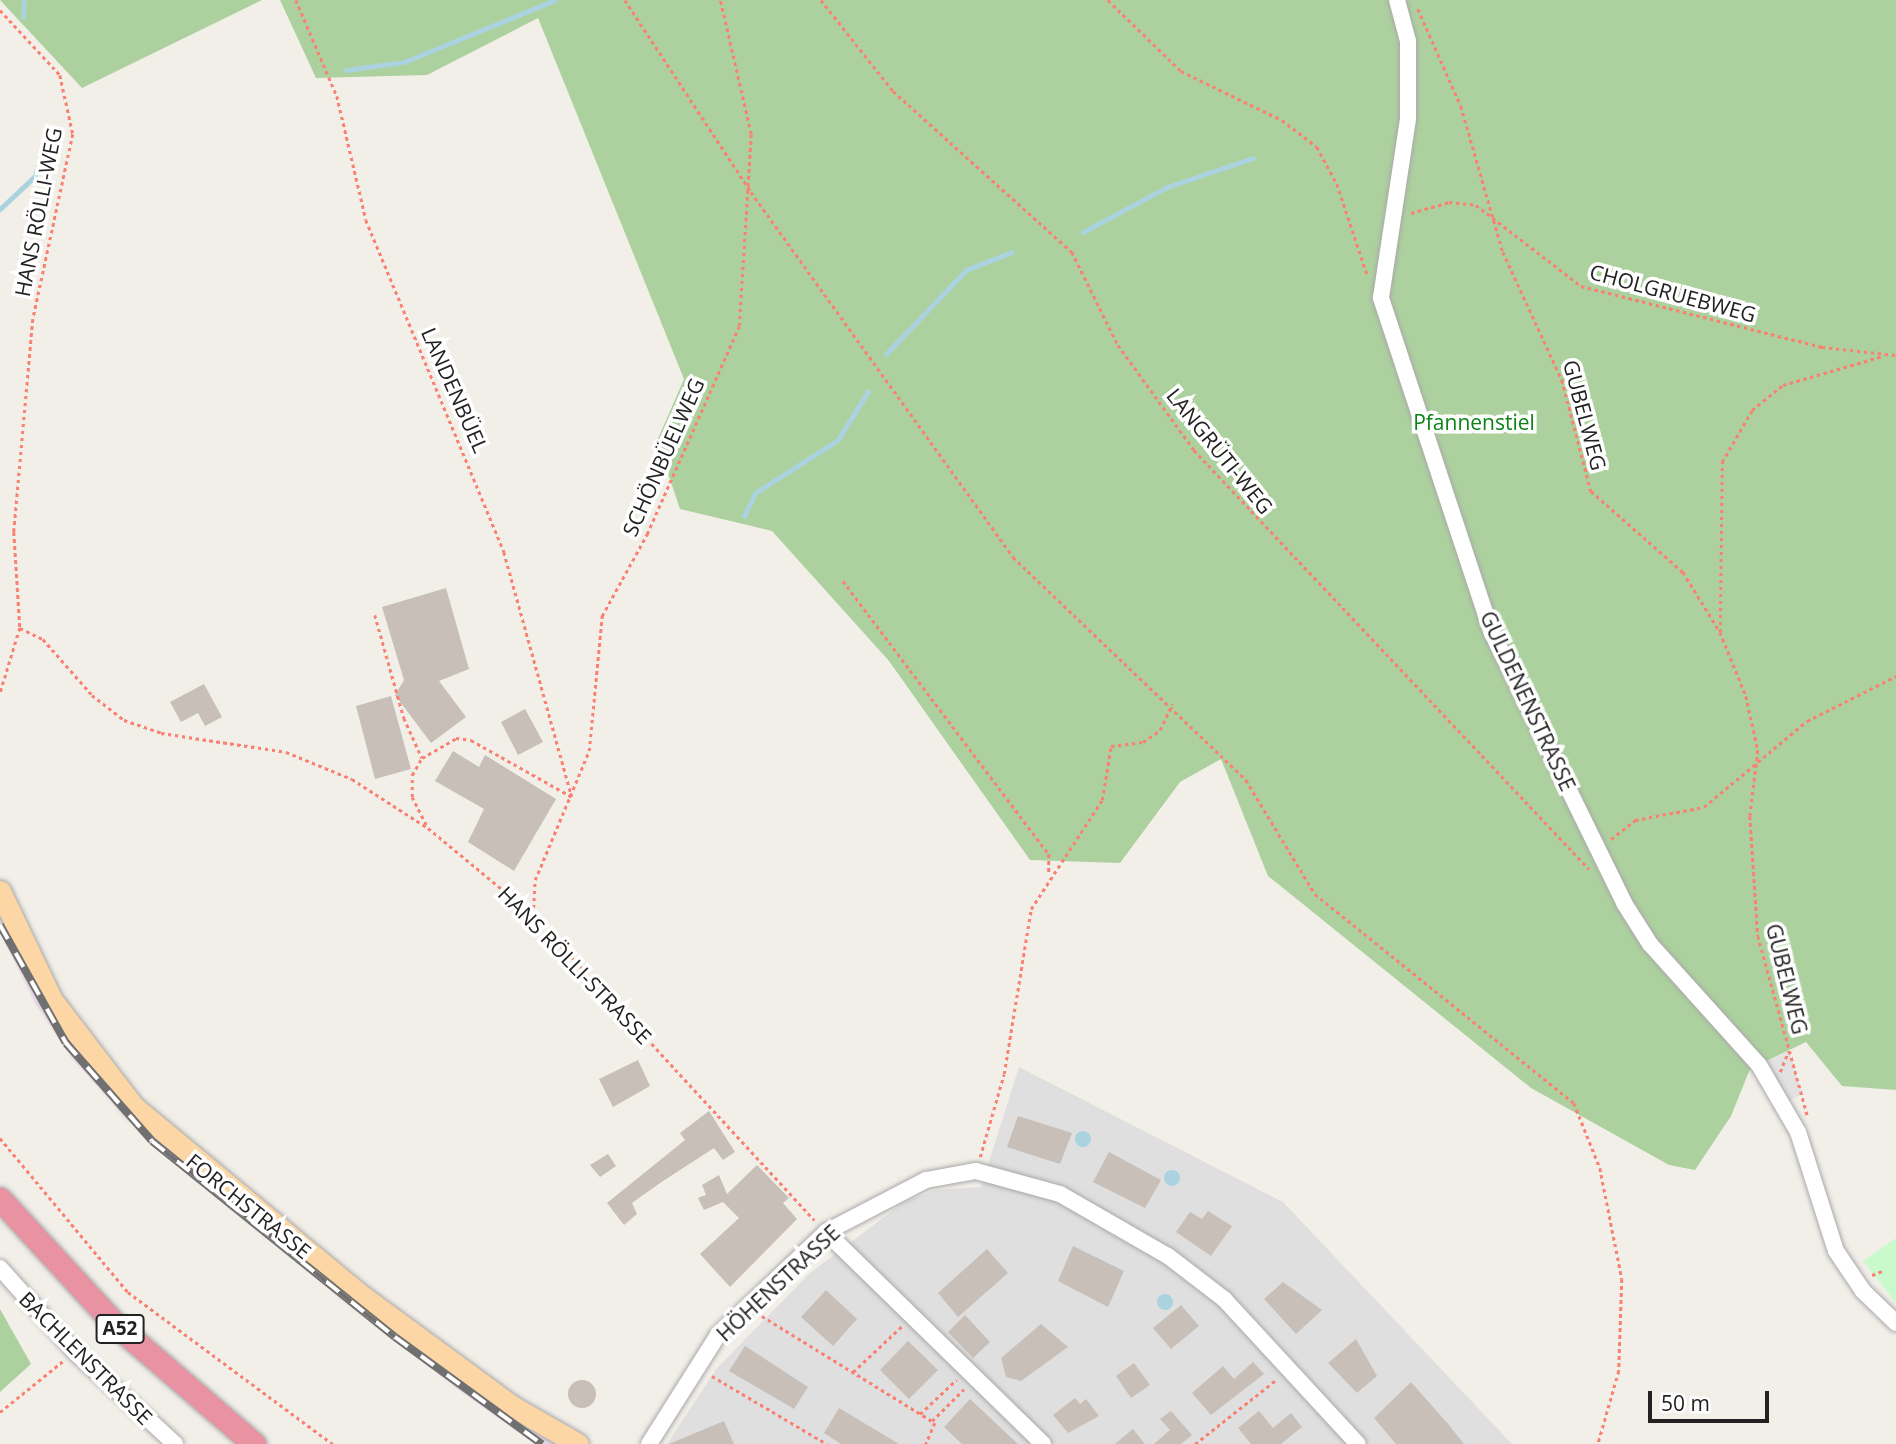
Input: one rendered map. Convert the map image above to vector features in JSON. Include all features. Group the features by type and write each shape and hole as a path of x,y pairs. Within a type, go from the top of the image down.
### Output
{"highway":[{"name":"A52","path":"0,1199 115,1324 254,1444"},
{"name":"A52","path":"0,1223 126,1356 229,1444"}],"main road":[{"name":"FORCHSTRASSE","path":"0,891 52,1000 133,1106 362,1296 512,1406 578,1444"}],"street":[{"name":"GULDENENSTRASSE","path":"1397,0 1408,41 1408,119 1381,298 1493,632 1599,852 1650,944 1759,1065 1784,1103 1836,1251 1863,1292 1896,1323"},
{"name":"HÖHENSTRASSE","path":"649,1444 697,1367 747,1307 826,1232 926,1180 976,1171 1060,1194 1168,1256 1224,1299 1292,1367 1358,1444"},
{"path":"826,1232 1043,1444"},
{"name":"BACHLENSTRASSE","path":"0,1268 75,1352 174,1444"}],"path":[{"name":"LANDENBÜEL","path":"296,0 337,96 366,220 497,530 572,797"},
{"path":"625,0 751,192 1013,558 1172,703 1246,780 1315,894 1574,1103 1600,1168 1622,1279 1619,1371 1598,1444"},
{"name":"SCHÖNBÜELWEG","path":"533,915 535,880 572,797 592,734 602,616 647,534 739,326 751,192 751,134 720,0"},
{"name":"LANGRÜTI-WEG","path":"821,0 892,91 1072,252 1118,345 1194,450 1598,878"},
{"path":"1108,0 1181,71 1282,120 1317,148 1381,298"},
{"name":"GUBELWEG","path":"1413,0 1461,106 1488,209 1562,380 1591,491 1615,519 1671,557 1720,632 1751,714 1757,761 1750,816 1758,936 1810,1126"},
{"name":"HANS RÖLLI-WEG","path":"0,10 60,75 73,134 33,319 14,532 20,628 0,694"},
{"path":"1390,225 1449,202 1488,209"},
{"name":"CHOLGRUEBWEG","path":"1488,209 1538,259 1581,286 1822,347 1896,355"},
{"path":"1720,632 1722,462 1752,410 1783,385 1884,355"},
{"path":"843,581 1041,843 1049,874"},
{"path":"375,615 404,718 422,758"},
{"name":"HANS RÖLLI-STRASSE","path":"20,628 43,639 99,703 124,720 161,733 286,752 352,779 428,828 533,915 826,1232"},
{"path":"1599,852 1635,820 1704,807 1807,721 1896,676"},
{"path":"976,1171 1004,1074 1031,909 1049,874 1102,800 1111,746 1143,742 1160,730 1172,703"},
{"path":"428,828 410,788 422,758 466,737 572,797"},
{"path":"0,1138 128,1292 333,1444"},
{"path":"1866,1278 1885,1270"},
{"path":"1862,1272 1869,1284"},
{"path":"747,1307 932,1421 936,1429 926,1444"},
{"path":"853,1372 912,1316"},
{"path":"0,1412 75,1352"},
{"path":"697,1367 827,1444"},
{"path":"1195,1444 1292,1367"},
{"path":"920,1414 970,1374"},
{"path":"932,1421 970,1374"}],"shaded area":[{"path":"0,910 146,1128 457,1380 555,1444 535,1444 457,1389 151,1145 72,1059 36,1005 0,933"},
{"path":"1789,1051 1803,1094 1784,1103 1759,1065"},
{"path":"1019,1067 1283,1202 1512,1444 667,1444 717,1368 810,1273 904,1202 936,1190 981,1187"}],"green space":[{"path":"0,0 262,0 82,88"},
{"name":"Pfannenstiel","path":"280,0 1896,0 1896,1090 1842,1086 1806,1042 1750,1069 1731,1116 1695,1170 1669,1165 1531,1088 1268,876 1221,759 1180,782 1120,863 1030,860 889,661 772,531 680,509 657,441 684,379 538,18 427,75 316,78"},
{"path":"1896,1238 1896,1303 1863,1261"},
{"path":"0,1309 31,1364 0,1392"}],"water":[{"path":"1080,1131 1086,1131 1091,1139 1089,1145 1080,1147 1075,1142 1075,1136"},
{"path":"1169,1170 1175,1170 1180,1178 1178,1184 1169,1186 1164,1181 1164,1175"},
{"path":"1165,1294 1173,1302 1165,1310 1157,1302"}],"building":[{"path":"446,588 469,669 439,681 466,717 431,743 395,695 404,680 382,607"},
{"path":"204,684 222,717 205,726 198,713 181,722 170,702"},
{"path":"391,696 411,769 375,779 356,706"},
{"path":"525,709 543,742 518,755 501,722"},
{"path":"453,751 479,767 485,755 556,799 514,871 468,842 484,809 435,781"},
{"path":"638,1060 650,1086 613,1107 599,1079"},
{"path":"709,1111 735,1152 723,1160 714,1148 660,1183 632,1203 637,1214 624,1225 607,1203 685,1140 680,1133"},
{"path":"1018,1116 1072,1133 1060,1164 1007,1147"},
{"path":"1109,1152 1161,1180 1145,1208 1093,1182"},
{"path":"608,1154 616,1166 600,1177 590,1165"},
{"path":"757,1165 789,1198 783,1203 797,1219 730,1287 700,1254 739,1218 723,1202 704,1210 698,1198 706,1195 702,1185 719,1175 727,1194"},
{"path":"1208,1211 1232,1226 1211,1256 1176,1232 1190,1212 1202,1219"},
{"path":"1073,1246 1124,1271 1108,1307 1058,1281"},
{"path":"987,1249 1008,1273 958,1317 938,1293"},
{"path":"1283,1282 1322,1310 1296,1334 1264,1299"},
{"path":"826,1290 857,1319 833,1346 801,1317"},
{"path":"1181,1305 1199,1326 1171,1349 1153,1328"},
{"path":"965,1315 990,1342 973,1358 948,1332"},
{"path":"1041,1324 1068,1347 1021,1381 1006,1377 1001,1358"},
{"path":"1356,1339 1377,1376 1357,1393 1328,1363"},
{"path":"908,1341 938,1370 909,1399 880,1370"},
{"path":"745,1346 808,1387 794,1409 729,1371"},
{"path":"1253,1362 1264,1374 1211,1415 1192,1393 1223,1366 1234,1379"},
{"path":"1134,1363 1150,1385 1131,1398 1116,1376"},
{"path":"582,1380 592,1384 596,1394 592,1404 582,1408 572,1404 568,1394 572,1384"},
{"path":"1411,1382 1464,1444 1396,1444 1374,1418"},
{"path":"1075,1398 1080,1404 1086,1399 1099,1416 1068,1433 1053,1415"},
{"path":"970,1399 1018,1444 962,1444 944,1427"},
{"path":"839,1408 899,1444 841,1444 824,1433"},
{"path":"1171,1411 1192,1435 1181,1444 1154,1444 1170,1430 1160,1419"},
{"path":"1259,1411 1273,1428 1291,1413 1302,1427 1281,1444 1251,1444 1238,1428"},
{"path":"724,1421 734,1444 669,1444"},
{"path":"1133,1429 1145,1444 1115,1444"}],"waterway":[{"path":"23,17 24,0"},
{"path":"346,70 404,62 555,0"},
{"path":"0,209 35,176 46,141"},
{"path":"1083,232 1167,187 1253,158"},
{"path":"886,354 966,270 1012,252"},
{"path":"744,516 755,493 838,440 868,391"}],"railway":[{"path":"0,925 66,1043 152,1141 395,1337 542,1444"}]}
